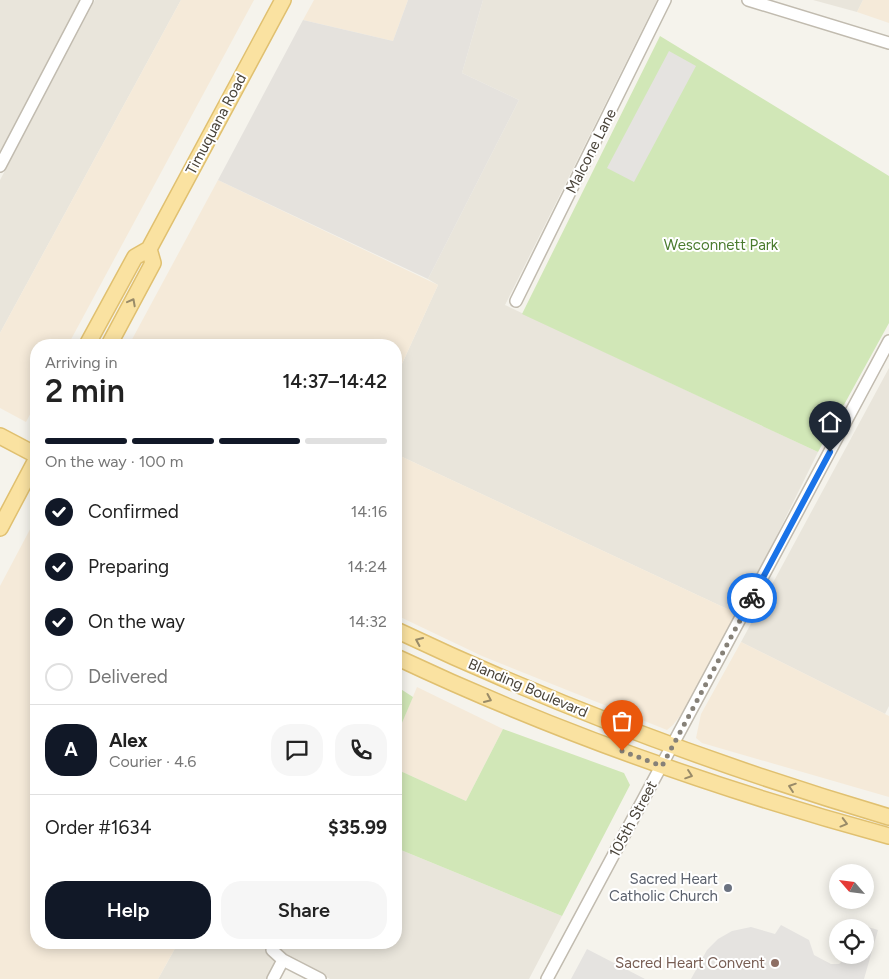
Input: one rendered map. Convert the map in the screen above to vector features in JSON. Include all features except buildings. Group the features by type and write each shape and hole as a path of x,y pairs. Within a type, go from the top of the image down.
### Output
{"main road":[{"name":"Timuquana Road","path":"90,339 135,257 149,249 283,0"},
{"name":"Timuquana Road","path":"112,339 153,263 149,249"},
{"path":"0,436 30,452"},
{"path":"0,528 30,471"},
{"name":"Blanding Boulevard","path":"402,633 511,683 672,747 814,795 889,817"},
{"path":"402,650 432,663 455,657"},
{"name":"Blanding Boulevard","path":"402,660 553,726 662,766 750,796 888,833"},
{"path":"447,681 477,676 511,683"}],"street":[{"path":"0,166 87,0"},
{"name":"Malcone Lane","path":"516,301 665,0"},
{"path":"748,0 889,43"},
{"name":"105th Street","path":"547,979 889,341"},
{"path":"272,950 282,960 320,979"},
{"path":"273,979 282,960"}],"shaded area":[{"path":"0,0 80,0 0,153"},
{"path":"95,0 181,0 0,333 0,180"},
{"path":"181,0 254,0 71,339 30,339 30,414 26,422 0,408 0,333"},
{"path":"314,0 408,0 393,41 303,20"},
{"path":"408,0 483,0 462,73 519,100 428,279 218,180 303,20 393,41"},
{"path":"483,0 657,0 505,305 818,452 738,614 402,457 402,364 438,285 428,279 519,100 462,73"},
{"path":"813,0 863,0 857,12"},
{"path":"863,0 889,0 889,23 857,12"},
{"path":"669,51 696,66 634,182 607,168"},
{"path":"218,180 438,285 402,364 402,339 132,339"},
{"path":"889,368 889,706 885,714 741,642"},
{"path":"402,457 738,614 686,708 667,730 482,656 402,618"},
{"path":"30,529 30,949 175,949 158,979 0,979 0,586"},
{"path":"741,642 889,716 889,797 702,743 696,738 701,714"},
{"path":"417,687 503,729 466,801 402,772 402,723"},
{"path":"402,850 562,916 529,979 330,979 277,949 402,949"},
{"name":"Sacred Heart Catholic Church","path":"781,925 809,940 814,955 831,964 868,964 864,979 691,979 707,950 718,939 732,931 751,927 775,934"},
{"name":"Sacred Heart Catholic Church","path":"874,929 878,930 874,944"},
{"path":"175,949 269,949 267,952 276,958 275,966 268,979 158,979"},
{"path":"587,949 645,979 571,979"}],"green space":[{"name":"Wesconnett Park","path":"660,36 889,176 889,323 818,452 522,314"},
{"path":"402,690 413,697 402,723"},
{"path":"503,729 624,773 630,785 562,916 402,850 402,772 466,801"}],"way so far":[{"path":"622,751 662,766 752,598"}],"place":[{"name":"Sacred Heart Catholic Church","path":"728,888"},
{"name":"Sacred Heart Convent","path":"775,963"}],"route":[{"path":"752,598 830,452"}]}
